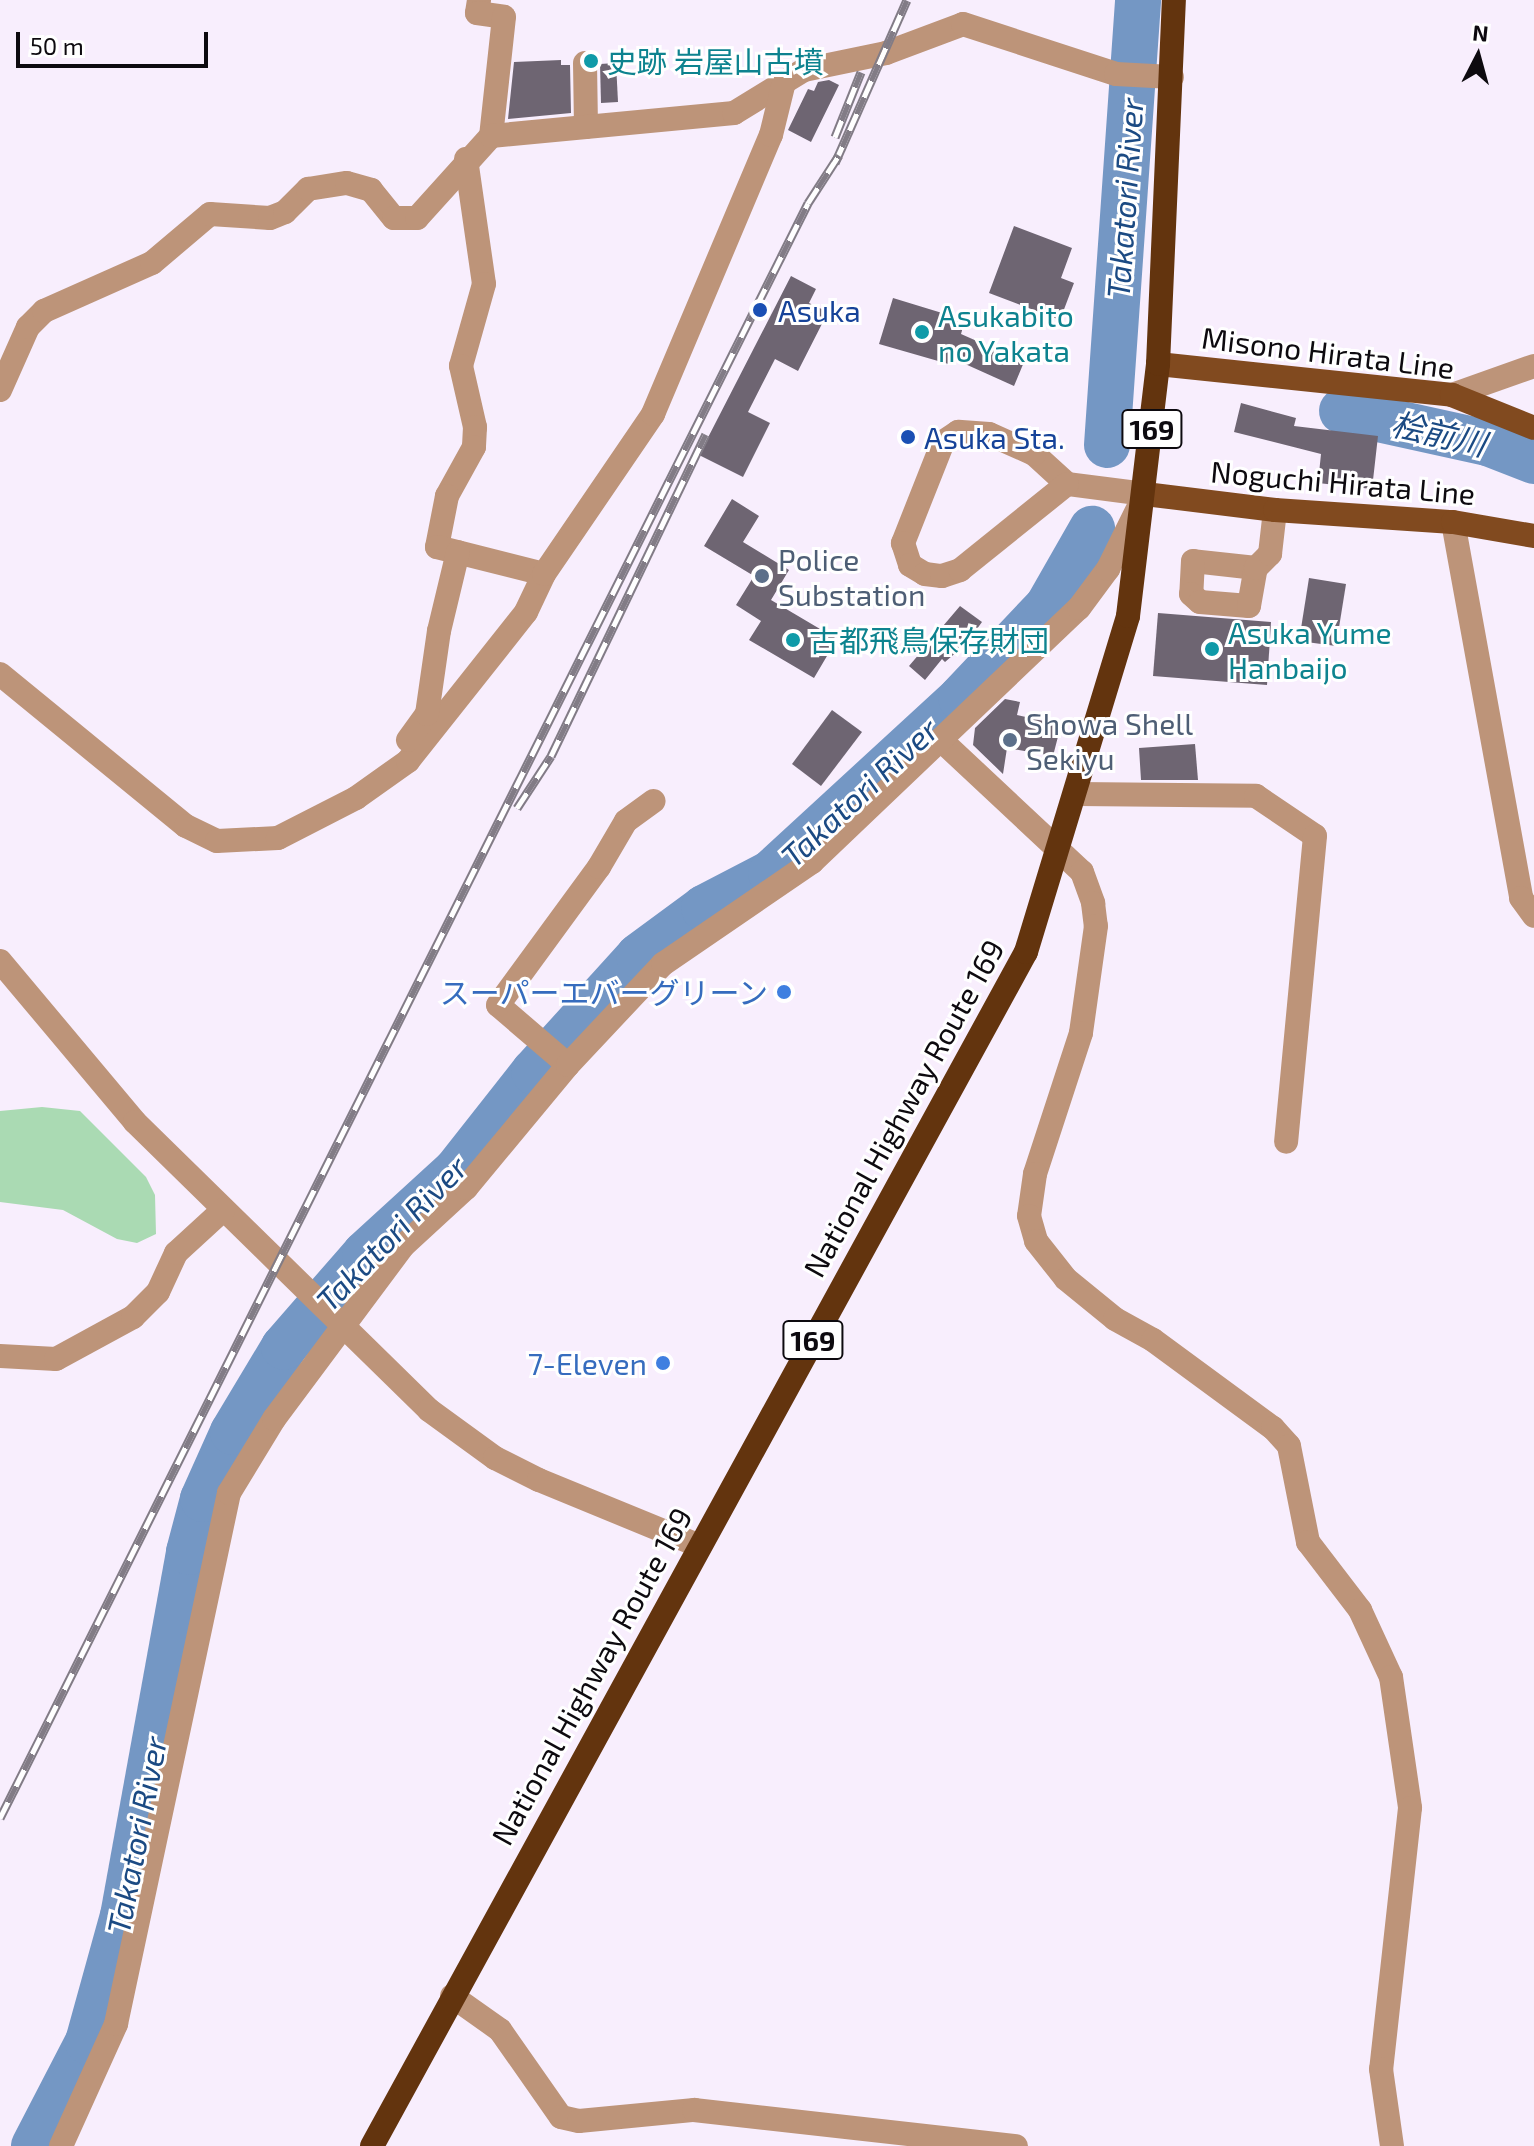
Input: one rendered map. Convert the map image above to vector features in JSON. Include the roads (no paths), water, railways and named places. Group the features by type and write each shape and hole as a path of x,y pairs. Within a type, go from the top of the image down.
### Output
{"highway":[{"name":"National Highway Route 169","path":"372,2146 1026,952 1078,794 1123,642 1145,494 1158,364 1174,0"}],"main road":[{"name":"Misono Hirata Line","path":"1158,364 1452,395 1534,428"},
{"name":"Noguchi Hirata Line","path":"1145,494 1275,510 1453,522 1534,536"}],"street":[{"path":"479,0 477,13 504,17 491,136"},
{"path":"0,390 28,327 44,311 152,263 210,214 270,218 285,212 308,189 347,183 371,190 394,218 404,222 417,218 466,159 491,136 720,116 783,86 804,70 886,53 963,24 1116,74 1172,77"},
{"path":"585,63 586,127"},
{"path":"0,674 186,826 217,841 278,838 356,798 408,761 526,612 544,574 653,414 771,135 783,86"},
{"path":"466,159 484,284 461,366 475,427 474,447 447,496 437,547 544,574"},
{"path":"1452,395 1534,366"},
{"path":"61,2146 116,2024 229,1493 339,1321 403,1246 466,1188 557,1056 663,964 812,862 943,742 1087,598 1124,544 1145,494 1067,484 1034,454 989,434 958,432 943,442 905,528 903,555 925,574 942,576 960,570 1067,484"},
{"path":"1256,568 1270,554 1275,510"},
{"path":"1453,522 1521,898 1534,916"},
{"path":"408,761 403,747 427,714 439,631 458,552"},
{"path":"943,742 1059,850 1089,886 1096,926 1081,1033 1035,1174 1029,1216 1036,1241 1066,1279 1115,1319 1153,1340 1273,1428 1289,1446 1308,1542 1360,1610 1391,1677 1410,1808 1381,2069 1392,2146"},
{"path":"1078,794 1256,796 1315,836 1286,1142"},
{"path":"557,1056 498,1005 599,867 626,821 654,801"},
{"path":"0,961 135,1122 429,1410 495,1458 700,1546"},
{"path":"0,1356 56,1359 133,1317 158,1292 176,1253 223,1210"},
{"path":"452,1996 500,2030 561,2117 579,2121 694,2110 1016,2146"}],"waterway":[{"name":"Takatori River","path":"1107,445 1138,0"},
{"name":"桧前川","path":"1342,411 1488,443 1534,461"},
{"name":"Takatori River","path":"34,2146 88,2042 123,1916 189,1552 203,1499 233,1432 284,1347 365,1254 456,1171 534,1072 639,956 704,908 771,873 961,698 1048,606 1092,529"}],"railway":[{"path":"835,163 907,0"},
{"path":"835,137 861,72"},
{"path":"0,1818 808,203 839,155"},
{"path":"517,808 551,756 706,434"}],"place":[{"name":"史跡 岩屋山古墳","path":"591,61"},
{"name":"Asuka","path":"760,310"},
{"name":"Asukabito no Yakata","path":"922,332"},
{"name":"Asuka Sta.","path":"908,437"},
{"name":"Police Substation","path":"762,576"},
{"name":"古都飛鳥保存財団","path":"793,640"},
{"name":"Asuka Yume Hanbaijo","path":"1212,649"},
{"name":"Showa Shell Sekiyu","path":"1010,740"},
{"name":"スーパーエバーグリーン","path":"784,992"},
{"name":"7-Eleven","path":"663,1363"}]}
